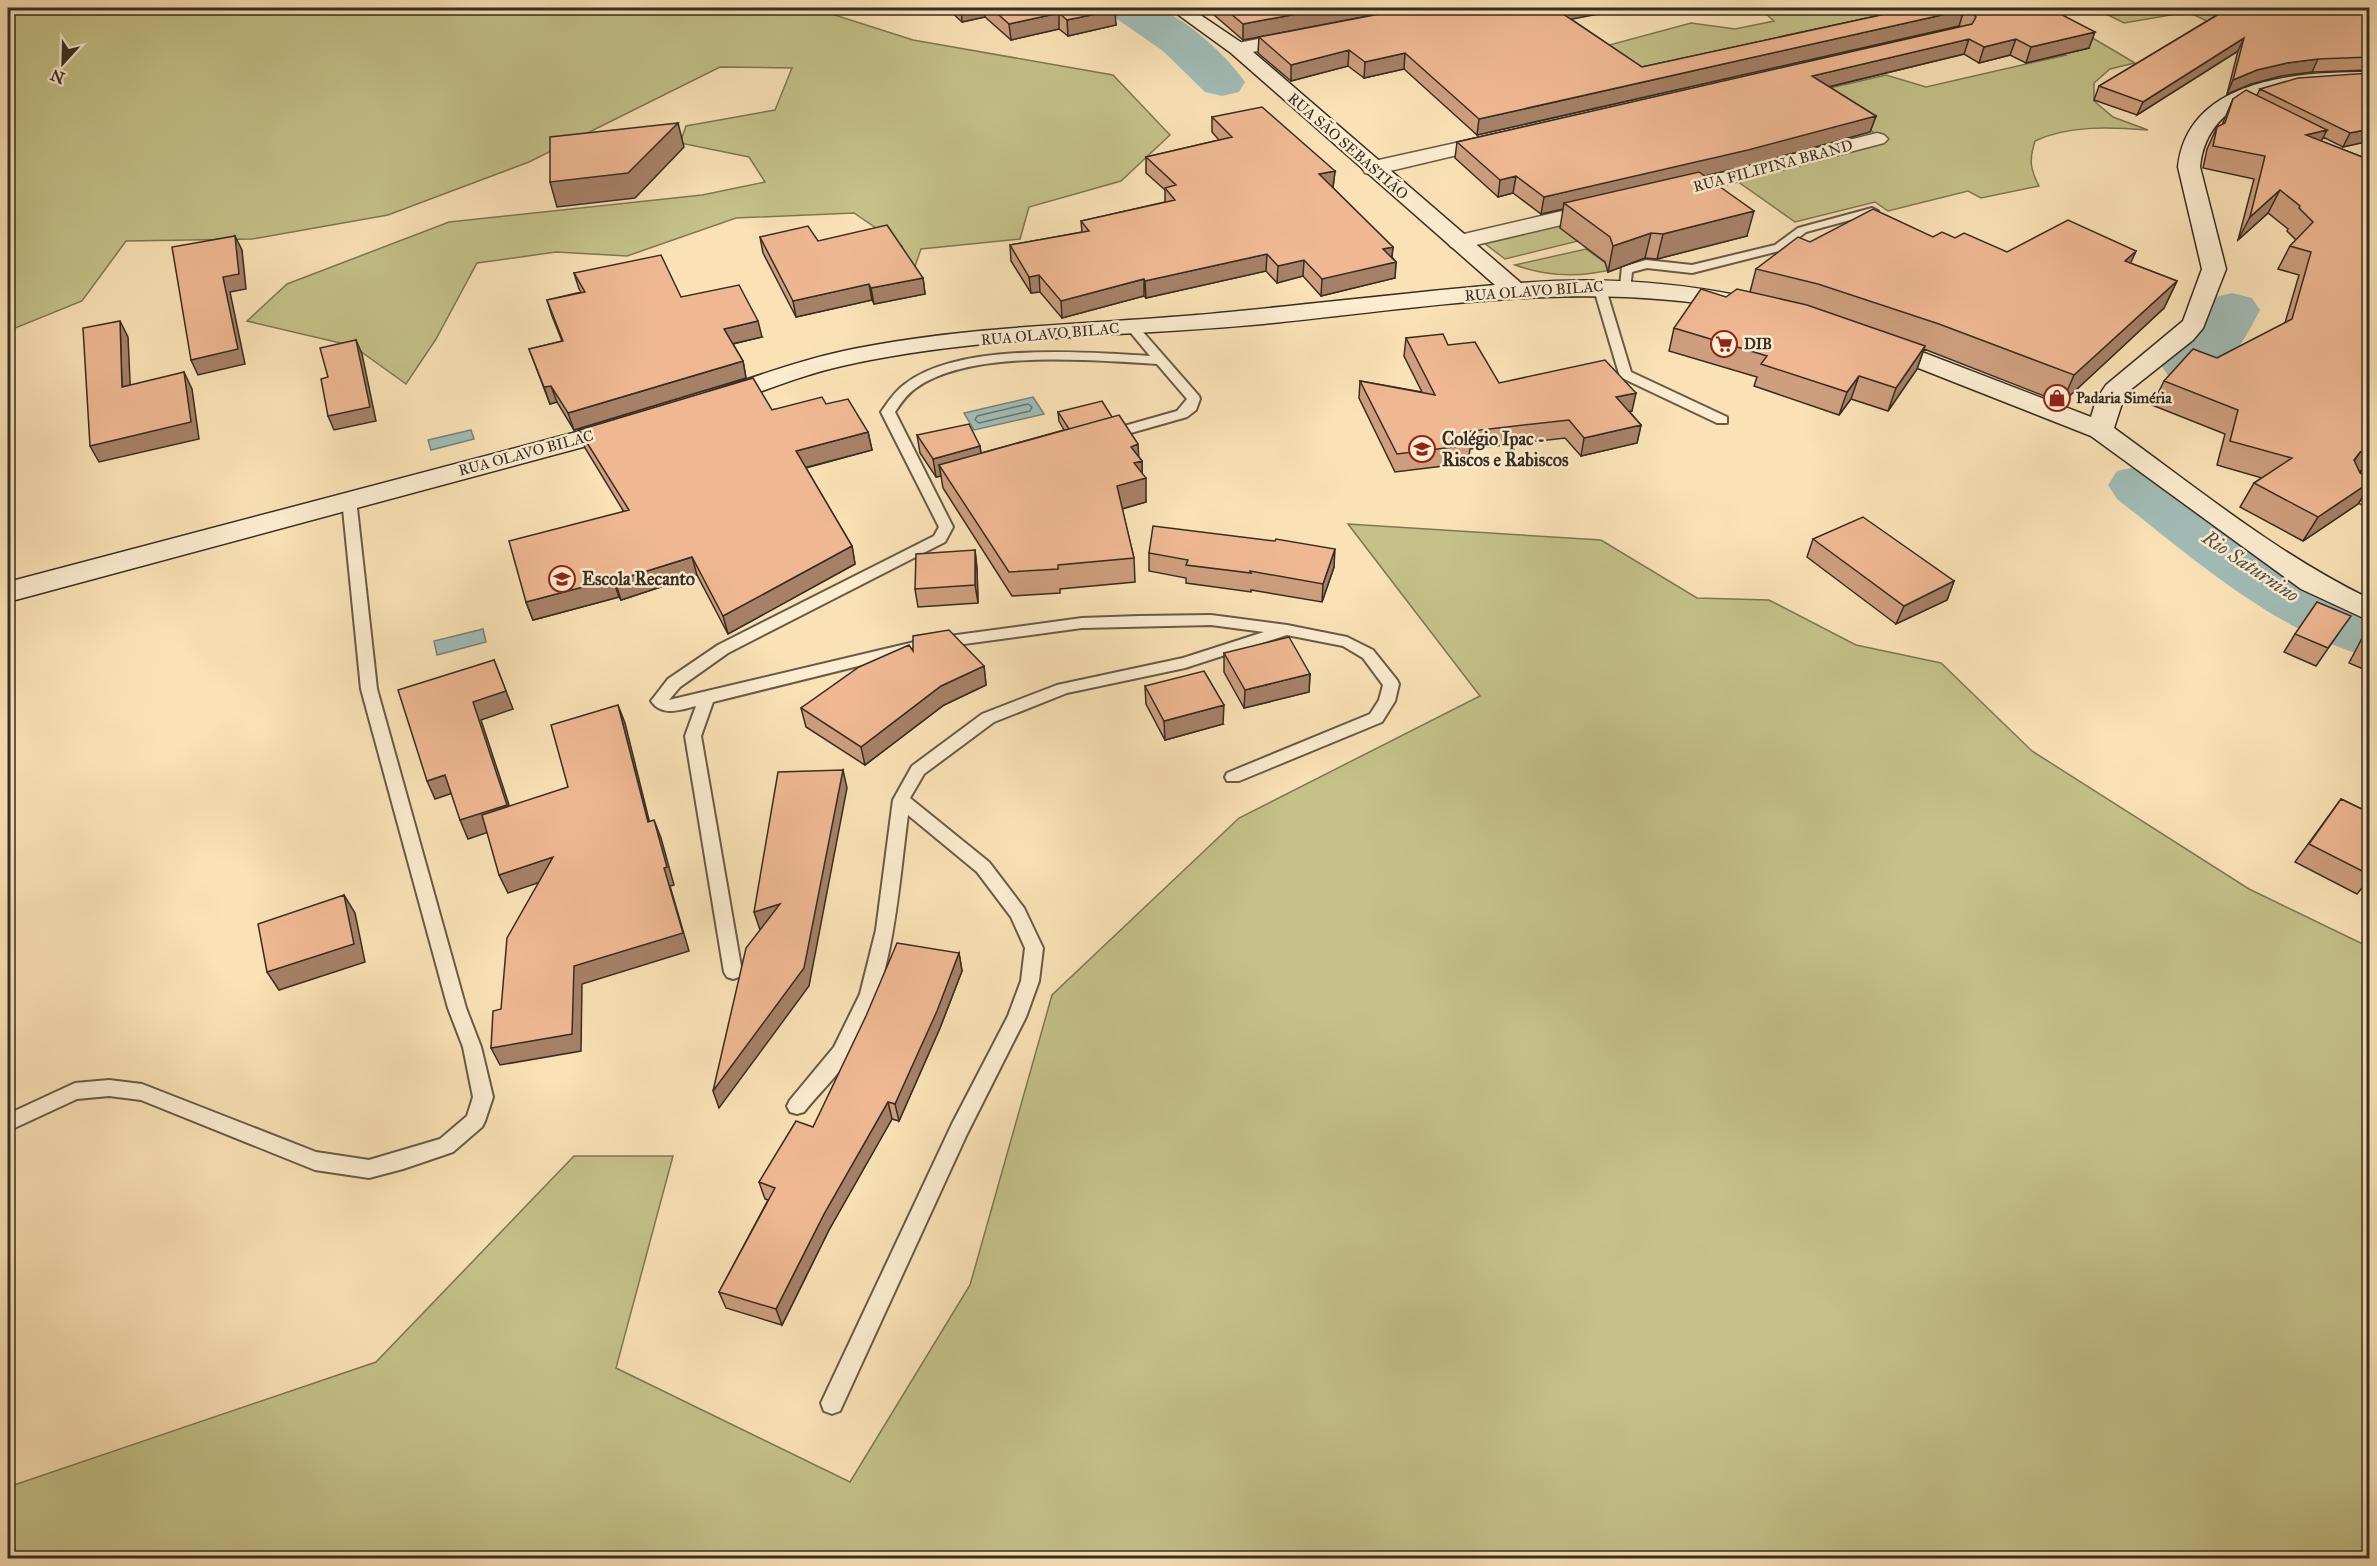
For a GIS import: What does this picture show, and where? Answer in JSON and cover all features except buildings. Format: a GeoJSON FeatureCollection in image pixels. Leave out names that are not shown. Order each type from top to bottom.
{"type":"FeatureCollection","features":[{"type":"Feature","properties":{"kind":"street","name":"RUA SÃO SEBASTIÃO"},"geometry":{"type":"LineString","coordinates":[[1178,8],[1238,49],[1514,289]]}},
{"type":"Feature","properties":{"kind":"street"},"geometry":{"type":"LineString","coordinates":[[1238,49],[1317,33]]}},
{"type":"Feature","properties":{"kind":"street"},"geometry":{"type":"LineString","coordinates":[[2100,430],[2109,400],[2128,377],[2184,335],[2201,308],[2214,269],[2193,188],[2188,154],[2192,141],[2201,129],[2221,110],[2244,106],[2281,83],[2370,78]]}},
{"type":"Feature","properties":{"kind":"street"},"geometry":{"type":"LineString","coordinates":[[1373,168],[1522,134]]}},
{"type":"Feature","properties":{"kind":"street","name":"RUA FILIPINA BRAND"},"geometry":{"type":"LineString","coordinates":[[1646,198],[1749,174],[1877,139]]}},
{"type":"Feature","properties":{"kind":"street"},"geometry":{"type":"LineString","coordinates":[[1459,242],[1622,204]]}},
{"type":"Feature","properties":{"kind":"street","name":"RUA OLAVO BILAC"},"geometry":{"type":"LineString","coordinates":[[690,407],[835,360],[899,348],[1227,320],[1514,289],[1626,286],[1686,291],[1768,310]]}},
{"type":"Feature","properties":{"kind":"street"},"geometry":{"type":"LineString","coordinates":[[1851,334],[1964,375],[2100,430],[2270,555],[2312,582],[2370,611]]}},
{"type":"Feature","properties":{"kind":"street","name":"RUA OLAVO BILAC"},"geometry":{"type":"LineString","coordinates":[[8,592],[646,421]]}},
{"type":"Feature","properties":{"kind":"lane"},"geometry":{"type":"LineString","coordinates":[[1626,286],[1626,270],[1646,264],[1692,269],[1779,248],[1802,230],[1872,211]]}},
{"type":"Feature","properties":{"kind":"lane"},"geometry":{"type":"LineString","coordinates":[[1599,286],[1625,374],[1722,420]]}},
{"type":"Feature","properties":{"kind":"lane"},"geometry":{"type":"LineString","coordinates":[[1094,439],[1170,418],[1191,407],[1194,399],[1132,327]]}},
{"type":"Feature","properties":{"kind":"lane"},"geometry":{"type":"LineString","coordinates":[[1161,360],[1105,357],[977,362],[942,370],[914,382],[898,396],[888,412],[933,484],[946,527],[940,539],[723,649],[674,683],[659,701],[664,705],[674,706],[927,644],[985,634],[1082,623],[1151,621],[1211,620],[1287,630],[1347,642],[1368,654],[1391,684],[1387,701],[1376,718],[1233,777]]}},
{"type":"Feature","properties":{"kind":"lane"},"geometry":{"type":"LineString","coordinates":[[2370,474],[2351,481],[2348,486],[2352,493],[2370,504]]}},
{"type":"Feature","properties":{"kind":"lane"},"geometry":{"type":"LineString","coordinates":[[8,1123],[75,1091],[109,1088],[142,1092],[315,1161],[369,1169],[446,1146],[475,1120],[483,1096],[472,1047],[457,1008],[369,689],[349,499]]}},
{"type":"Feature","properties":{"kind":"lane"},"geometry":{"type":"LineString","coordinates":[[797,1106],[840,1053],[864,1008],[886,927],[901,800],[918,770],[988,718],[1063,689],[1120,675],[1185,663],[1287,630]]}},
{"type":"Feature","properties":{"kind":"lane"},"geometry":{"type":"LineString","coordinates":[[707,697],[693,736],[733,972]]}},
{"type":"Feature","properties":{"kind":"lane"},"geometry":{"type":"LineString","coordinates":[[832,1403],[959,1130],[1017,1017],[1030,981],[1034,948],[1018,913],[983,867],[901,800]]}},
{"type":"Feature","properties":{"kind":"shaded area"},"geometry":{"type":"Polygon","coordinates":[[[8,8],[813,8],[913,40],[1113,75],[1170,135],[1121,181],[1029,207],[1020,239],[921,249],[911,278],[902,246],[854,213],[736,218],[627,256],[556,252],[477,263],[436,339],[406,384],[353,346],[247,321],[287,284],[449,222],[702,195],[765,182],[749,157],[680,143],[686,126],[775,110],[792,68],[720,67],[529,162],[388,215],[252,239],[126,241],[82,301],[8,331],[8,8]]]}},
{"type":"Feature","properties":{"kind":"shaded area"},"geometry":{"type":"Polygon","coordinates":[[[1759,8],[1951,8],[1863,30],[1631,69],[1602,47],[1691,23],[1735,29],[1774,21],[1759,8]]]}},
{"type":"Feature","properties":{"kind":"shaded area"},"geometry":{"type":"Polygon","coordinates":[[[2094,8],[2212,8],[2252,26],[2226,30],[2188,12],[2124,23],[2094,8]]]}},
{"type":"Feature","properties":{"kind":"shaded area"},"geometry":{"type":"Polygon","coordinates":[[[2079,30],[2135,63],[2110,69],[2094,83],[2094,101],[2113,117],[2148,130],[2105,128],[2076,130],[2035,141],[2031,164],[2039,186],[1981,198],[1968,191],[1888,211],[1875,202],[1795,222],[1737,181],[1883,138],[1842,113],[1722,113],[1886,75],[1926,87],[2066,55],[2043,37],[2079,30]]]}},
{"type":"Feature","properties":{"kind":"shaded area"},"geometry":{"type":"Polygon","coordinates":[[[1572,217],[1578,241],[1505,259],[1479,239],[1572,217]]]}},
{"type":"Feature","properties":{"kind":"shaded area"},"geometry":{"type":"Polygon","coordinates":[[[1586,249],[1614,269],[1588,274],[1564,275],[1539,272],[1515,265],[1586,249]]]}},
{"type":"Feature","properties":{"kind":"shaded area"},"geometry":{"type":"Polygon","coordinates":[[[1348,524],[1601,540],[1697,598],[1769,600],[1856,645],[1941,663],[2032,751],[2249,889],[2369,947],[2369,1558],[8,1558],[8,1487],[376,1362],[574,1156],[673,1156],[616,1368],[850,1482],[970,1285],[1052,995],[1239,818],[1480,696],[1348,524]]]}},
{"type":"Feature","properties":{"kind":"water"},"geometry":{"type":"Polygon","coordinates":[[[1033,397],[1044,414],[974,430],[964,413],[1033,397]]]}},
{"type":"Feature","properties":{"kind":"water"},"geometry":{"type":"Polygon","coordinates":[[[471,430],[474,439],[431,450],[428,440],[471,430]]]}},
{"type":"Feature","properties":{"kind":"water"},"geometry":{"type":"Polygon","coordinates":[[[483,629],[486,642],[437,655],[434,641],[483,629]]]}},
{"type":"Feature","properties":{"kind":"waterway"},"geometry":{"type":"LineString","coordinates":[[1129,8],[1179,41],[1222,82]]}},
{"type":"Feature","properties":{"kind":"waterway"},"geometry":{"type":"LineString","coordinates":[[2190,365],[2214,340],[2232,310]]}},
{"type":"Feature","properties":{"kind":"waterway","name":"Rio Saturnino"},"geometry":{"type":"LineString","coordinates":[[2140,485],[2240,562],[2305,602],[2370,634]]}},
{"type":"Feature","properties":{"kind":"place","name":"DIB"},"geometry":{"type":"Point","coordinates":[1724,344]}},
{"type":"Feature","properties":{"kind":"place","name":"Padaria Siméria"},"geometry":{"type":"Point","coordinates":[2057,398]}},
{"type":"Feature","properties":{"kind":"place","name":"Colégio Ipac - Riscos e Rabiscos"},"geometry":{"type":"Point","coordinates":[1422,449]}},
{"type":"Feature","properties":{"kind":"place","name":"Escola Recanto"},"geometry":{"type":"Point","coordinates":[562,579]}}]}
